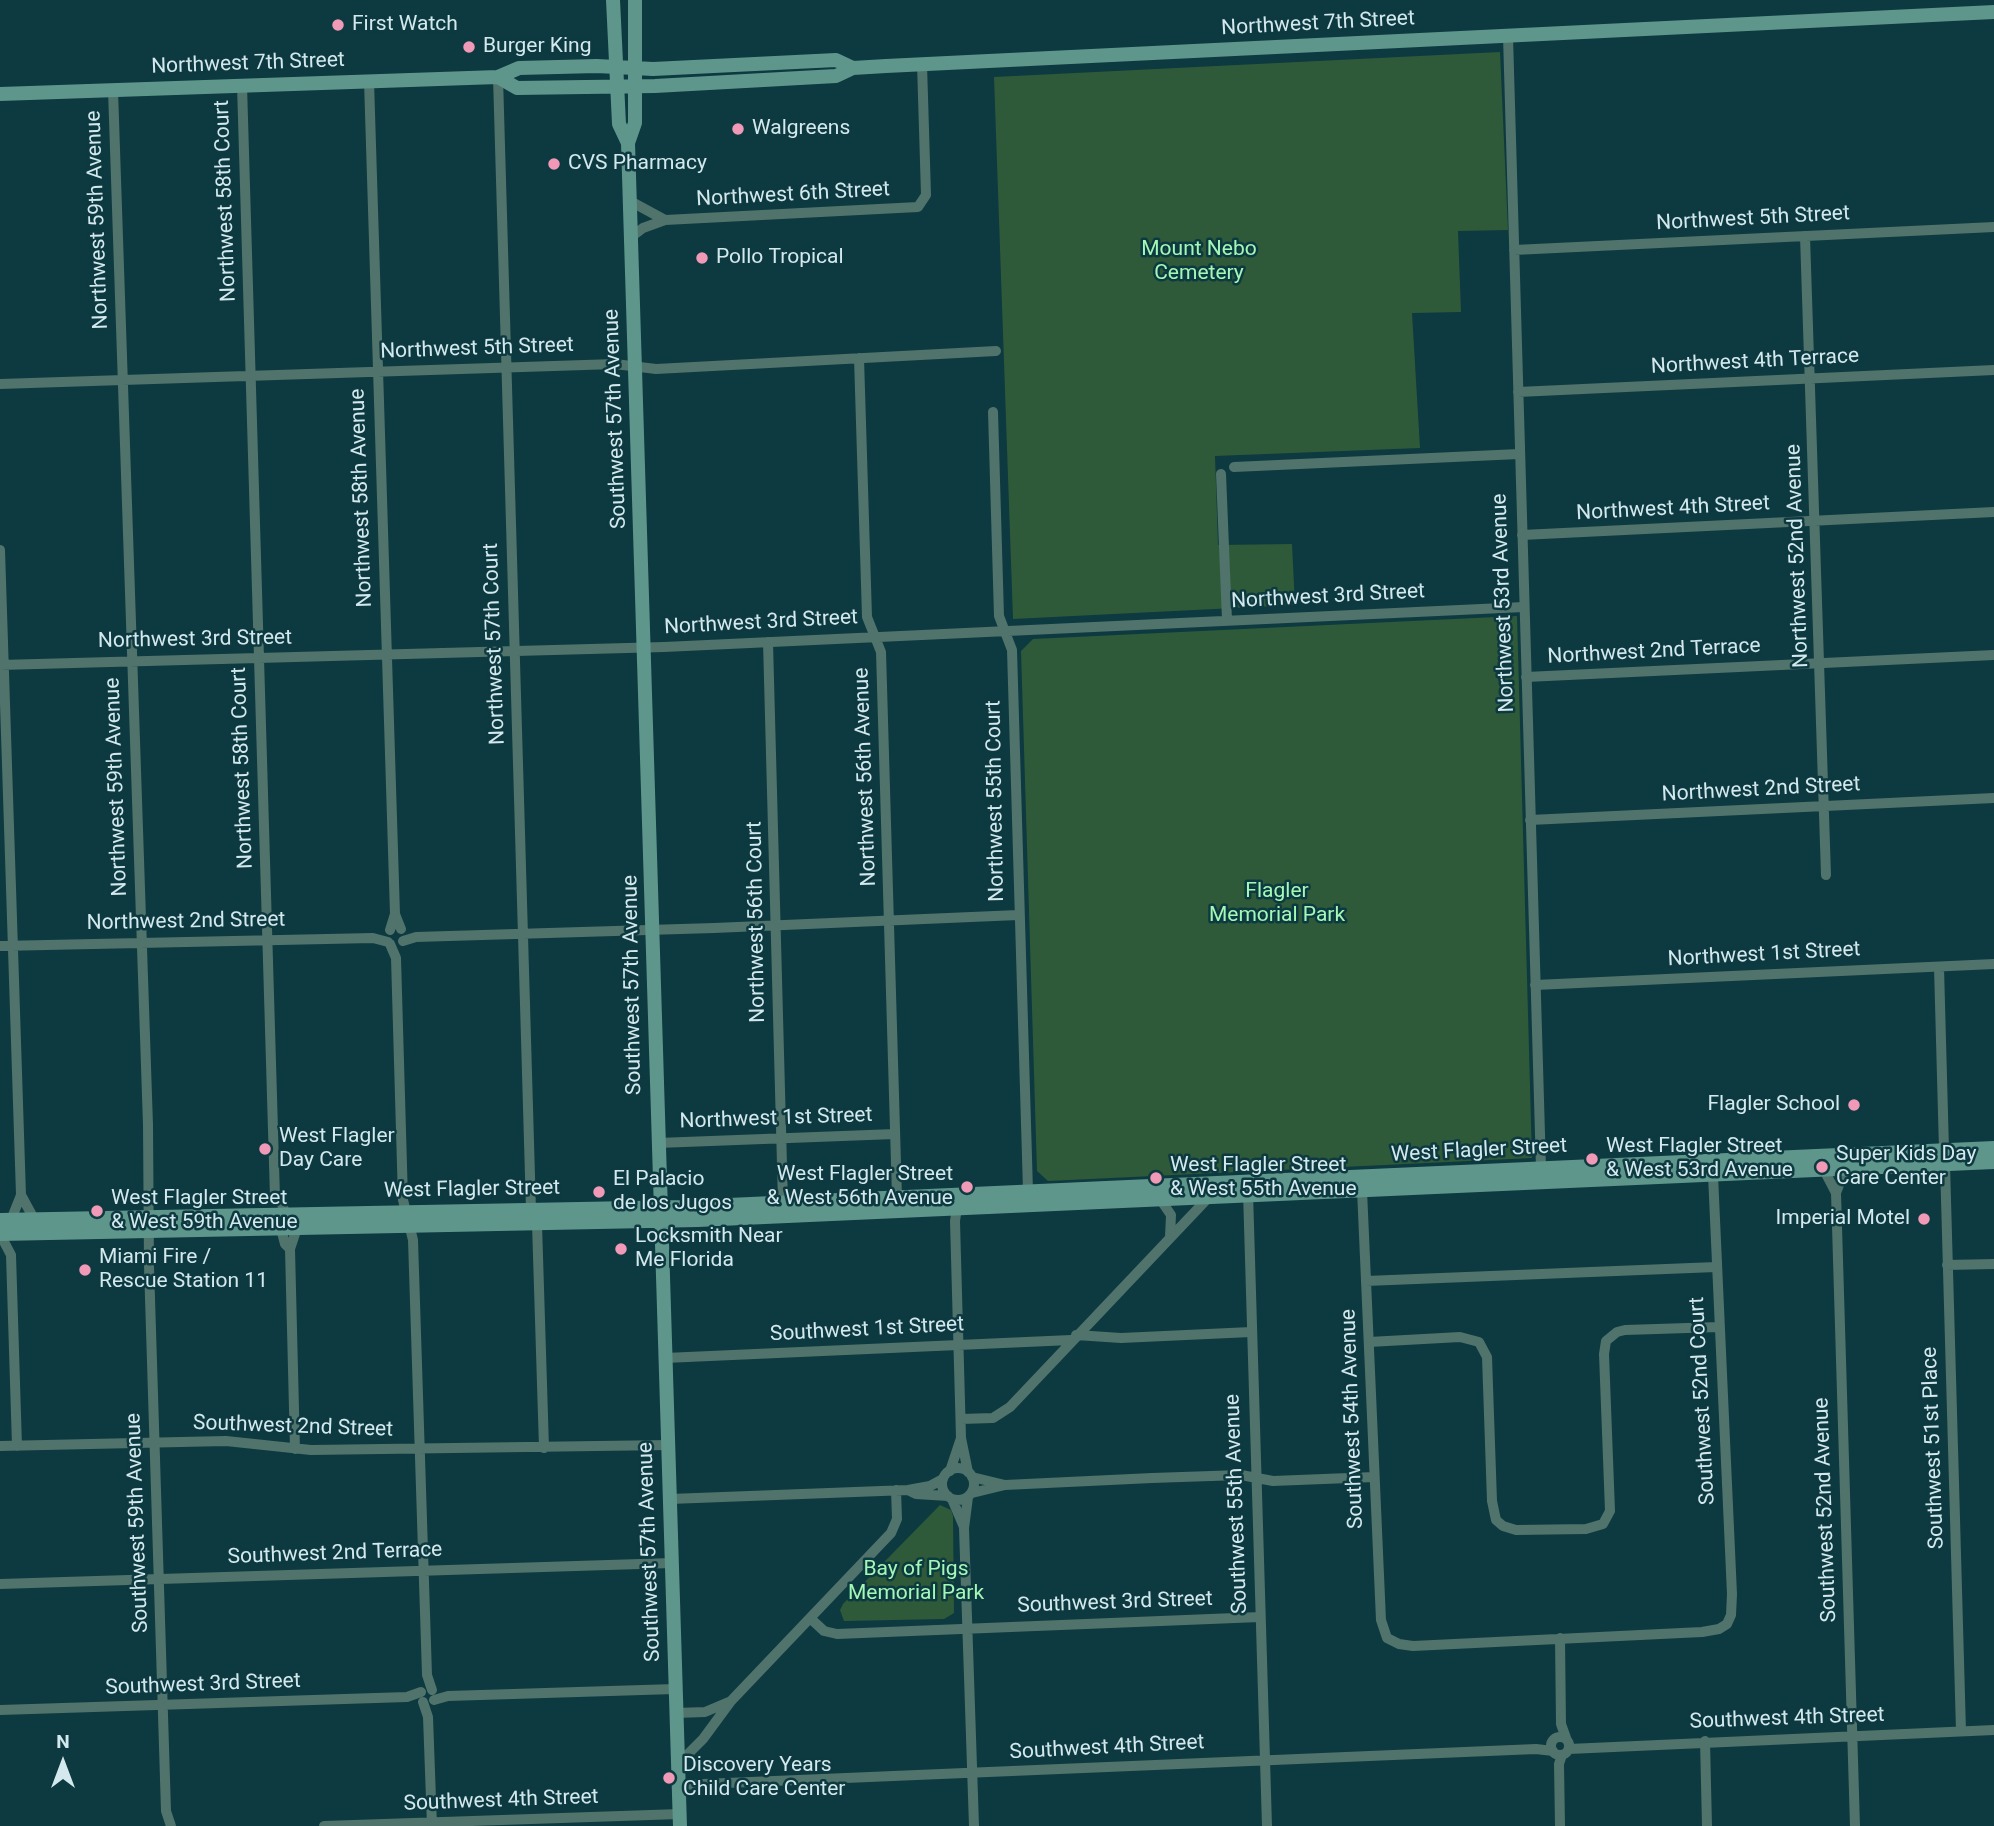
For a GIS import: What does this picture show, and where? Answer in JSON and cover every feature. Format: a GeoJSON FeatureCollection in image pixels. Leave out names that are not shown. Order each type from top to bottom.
{"type":"FeatureCollection","features":[{"type":"Feature","properties":{"kind":"main road"},"geometry":{"type":"LineString","coordinates":[[613,0],[619,124],[628,143]]}},
{"type":"Feature","properties":{"kind":"main road"},"geometry":{"type":"LineString","coordinates":[[628,143],[635,123],[635,0]]}},
{"type":"Feature","properties":{"kind":"main road","name":"Northwest 7th Street"},"geometry":{"type":"LineString","coordinates":[[498,78],[517,88],[635,86],[836,76],[853,68],[922,64],[1994,12]]}},
{"type":"Feature","properties":{"kind":"main road","name":"Northwest 7th Street"},"geometry":{"type":"LineString","coordinates":[[0,94],[498,78],[519,68],[636,68],[836,60],[853,68]]}},
{"type":"Feature","properties":{"kind":"main road","name":"Southwest 57th Avenue"},"geometry":{"type":"LineString","coordinates":[[628,143],[680,1820]]}},
{"type":"Feature","properties":{"kind":"main road","name":"West Flagler Street"},"geometry":{"type":"LineString","coordinates":[[0,1234],[266,1215],[297,1228],[531,1210],[660,1214],[872,1212],[1209,1197],[1248,1188],[1542,1175],[1713,1175],[1914,1166],[1994,1148]]}},
{"type":"Feature","properties":{"kind":"main road","name":"West Flagler Street"},"geometry":{"type":"LineString","coordinates":[[5,1220],[148,1224],[408,1219],[537,1224],[783,1202],[1229,1182],[1248,1188],[1362,1190],[1422,1181],[1510,1184],[1566,1167],[1751,1159],[1945,1157],[1994,1162]]}},
{"type":"Feature","properties":{"kind":"main road"},"geometry":{"type":"LineString","coordinates":[[1713,1175],[1751,1159]]}},
{"type":"Feature","properties":{"kind":"main road"},"geometry":{"type":"LineString","coordinates":[[1209,1197],[1229,1182]]}},
{"type":"Feature","properties":{"kind":"main road"},"geometry":{"type":"LineString","coordinates":[[957,1208],[980,1194]]}},
{"type":"Feature","properties":{"kind":"main road"},"geometry":{"type":"LineString","coordinates":[[872,1212],[897,1197]]}},
{"type":"Feature","properties":{"kind":"street","name":"Northwest 53rd Avenue"},"geometry":{"type":"LineString","coordinates":[[1508,36],[1525,677],[1542,1175]]}},
{"type":"Feature","properties":{"kind":"street","name":"Northwest 6th Street"},"geometry":{"type":"LineString","coordinates":[[631,237],[643,228],[665,220],[914,208],[922,204],[926,195],[922,64]]}},
{"type":"Feature","properties":{"kind":"street","name":"Northwest 57th Court"},"geometry":{"type":"LineString","coordinates":[[498,78],[531,1210]]}},
{"type":"Feature","properties":{"kind":"street","name":"Northwest 58th Avenue"},"geometry":{"type":"LineString","coordinates":[[369,81],[395,937],[408,1219],[413,1240],[432,1824]]}},
{"type":"Feature","properties":{"kind":"street","name":"Northwest 58th Court"},"geometry":{"type":"LineString","coordinates":[[242,85],[275,1197],[272,1198],[266,1215]]}},
{"type":"Feature","properties":{"kind":"street","name":"Northwest 59th Avenue"},"geometry":{"type":"LineString","coordinates":[[113,90],[148,1224]]}},
{"type":"Feature","properties":{"kind":"street"},"geometry":{"type":"LineString","coordinates":[[629,201],[665,220]]}},
{"type":"Feature","properties":{"kind":"street","name":"Northwest 5th Street"},"geometry":{"type":"LineString","coordinates":[[1514,250],[1994,227]]}},
{"type":"Feature","properties":{"kind":"street","name":"Northwest 52nd Avenue"},"geometry":{"type":"LineString","coordinates":[[1805,236],[1812,379],[1826,875]]}},
{"type":"Feature","properties":{"kind":"street","name":"Northwest 5th Street"},"geometry":{"type":"LineString","coordinates":[[0,384],[505,367],[656,369],[996,351]]}},
{"type":"Feature","properties":{"kind":"street","name":"Northwest 56th Avenue"},"geometry":{"type":"LineString","coordinates":[[859,358],[867,617],[881,652],[897,1197]]}},
{"type":"Feature","properties":{"kind":"street","name":"Northwest 4th Terrace"},"geometry":{"type":"LineString","coordinates":[[1518,392],[1994,370]]}},
{"type":"Feature","properties":{"kind":"street","name":"Northwest 55th Court"},"geometry":{"type":"LineString","coordinates":[[992,412],[999,616],[1012,650],[1028,1191]]}},
{"type":"Feature","properties":{"kind":"street"},"geometry":{"type":"LineString","coordinates":[[1234,467],[1519,454]]}},
{"type":"Feature","properties":{"kind":"street"},"geometry":{"type":"LineString","coordinates":[[1221,474],[1227,620]]}},
{"type":"Feature","properties":{"kind":"street","name":"Northwest 4th Street"},"geometry":{"type":"LineString","coordinates":[[1522,535],[1994,512]]}},
{"type":"Feature","properties":{"kind":"street"},"geometry":{"type":"LineString","coordinates":[[0,550],[21,1195],[34,1219]]}},
{"type":"Feature","properties":{"kind":"street","name":"Northwest 3rd Street"},"geometry":{"type":"LineString","coordinates":[[2,665],[645,647],[1524,607]]}},
{"type":"Feature","properties":{"kind":"street","name":"Northwest 56th Court"},"geometry":{"type":"LineString","coordinates":[[768,642],[783,1202]]}},
{"type":"Feature","properties":{"kind":"street","name":"Northwest 2nd Terrace"},"geometry":{"type":"LineString","coordinates":[[1525,677],[1994,655]]}},
{"type":"Feature","properties":{"kind":"street","name":"Northwest 2nd Street"},"geometry":{"type":"LineString","coordinates":[[1530,820],[1994,798]]}},
{"type":"Feature","properties":{"kind":"street","name":"Northwest 2nd Street"},"geometry":{"type":"LineString","coordinates":[[0,946],[523,934],[1018,915]]}},
{"type":"Feature","properties":{"kind":"street","name":"Northwest 1st Street"},"geometry":{"type":"LineString","coordinates":[[1535,985],[1994,964]]}},
{"type":"Feature","properties":{"kind":"street","name":"Southwest 51st Place"},"geometry":{"type":"LineString","coordinates":[[1939,967],[1961,1731]]}},
{"type":"Feature","properties":{"kind":"street","name":"Northwest 1st Street"},"geometry":{"type":"LineString","coordinates":[[657,1143],[895,1134]]}},
{"type":"Feature","properties":{"kind":"street","name":"Southwest 52nd Avenue"},"geometry":{"type":"LineString","coordinates":[[1845,1169],[1836,1193],[1855,1826]]}},
{"type":"Feature","properties":{"kind":"street","name":"Southwest 52nd Avenue"},"geometry":{"type":"LineString","coordinates":[[1824,1170],[1836,1193]]}},
{"type":"Feature","properties":{"kind":"street","name":"Southwest 52nd Court"},"geometry":{"type":"LineString","coordinates":[[1560,1638],[1702,1632],[1727,1624],[1731,1615],[1713,1175]]}},
{"type":"Feature","properties":{"kind":"street","name":"Southwest 55th Avenue"},"geometry":{"type":"LineString","coordinates":[[1248,1188],[1267,1826]]}},
{"type":"Feature","properties":{"kind":"street","name":"Southwest 54th Avenue"},"geometry":{"type":"LineString","coordinates":[[1362,1190],[1383,1631],[1393,1642],[1413,1646],[1560,1638]]}},
{"type":"Feature","properties":{"kind":"street"},"geometry":{"type":"LineString","coordinates":[[5,1220],[21,1195]]}},
{"type":"Feature","properties":{"kind":"street"},"geometry":{"type":"LineString","coordinates":[[275,1197],[280,1199],[285,1244],[290,1249]]}},
{"type":"Feature","properties":{"kind":"street"},"geometry":{"type":"LineString","coordinates":[[961,1419],[993,1418],[1003,1412],[1209,1197]]}},
{"type":"Feature","properties":{"kind":"street"},"geometry":{"type":"LineString","coordinates":[[1160,1199],[1171,1216],[1170,1238]]}},
{"type":"Feature","properties":{"kind":"street"},"geometry":{"type":"LineString","coordinates":[[670,1499],[908,1490],[930,1486],[943,1479],[956,1460],[961,1438],[957,1208]]}},
{"type":"Feature","properties":{"kind":"street","name":"Southwest 59th Avenue"},"geometry":{"type":"LineString","coordinates":[[148,1224],[166,1813],[171,1826]]}},
{"type":"Feature","properties":{"kind":"street"},"geometry":{"type":"LineString","coordinates":[[537,1224],[544,1448]]}},
{"type":"Feature","properties":{"kind":"street"},"geometry":{"type":"LineString","coordinates":[[295,1449],[290,1249],[297,1228]]}},
{"type":"Feature","properties":{"kind":"street"},"geometry":{"type":"LineString","coordinates":[[0,1234],[11,1255]]}},
{"type":"Feature","properties":{"kind":"street"},"geometry":{"type":"LineString","coordinates":[[17,1446],[11,1255],[20,1234]]}},
{"type":"Feature","properties":{"kind":"street"},"geometry":{"type":"LineString","coordinates":[[1947,1265],[1994,1264]]}},
{"type":"Feature","properties":{"kind":"street"},"geometry":{"type":"LineString","coordinates":[[1366,1281],[1716,1267]]}},
{"type":"Feature","properties":{"kind":"street"},"geometry":{"type":"LineString","coordinates":[[1369,1342],[1460,1337],[1479,1342],[1487,1357],[1493,1508],[1503,1526],[1521,1531],[1586,1529],[1607,1520],[1610,1500],[1604,1354],[1609,1338],[1625,1330],[1719,1326]]}},
{"type":"Feature","properties":{"kind":"street","name":"Southwest 1st Street"},"geometry":{"type":"LineString","coordinates":[[665,1358],[1251,1332]]}},
{"type":"Feature","properties":{"kind":"street"},"geometry":{"type":"LineString","coordinates":[[961,1438],[970,1474],[970,1495],[964,1528],[974,1826]]}},
{"type":"Feature","properties":{"kind":"street","name":"Southwest 2nd Street"},"geometry":{"type":"LineString","coordinates":[[0,1446],[233,1441],[295,1449],[668,1445]]}},
{"type":"Feature","properties":{"kind":"street"},"geometry":{"type":"LineString","coordinates":[[950,1471],[1005,1485]]}},
{"type":"Feature","properties":{"kind":"street"},"geometry":{"type":"LineString","coordinates":[[908,1490],[916,1494],[950,1498],[1005,1485],[1228,1476],[1273,1481],[1374,1477]]}},
{"type":"Feature","properties":{"kind":"street"},"geometry":{"type":"LineString","coordinates":[[943,1479],[944,1490],[964,1528]]}},
{"type":"Feature","properties":{"kind":"street"},"geometry":{"type":"LineString","coordinates":[[678,1764],[703,1739],[731,1701],[893,1530],[897,1515],[896,1490]]}},
{"type":"Feature","properties":{"kind":"street","name":"Southwest 2nd Terrace"},"geometry":{"type":"LineString","coordinates":[[0,1584],[672,1563]]}},
{"type":"Feature","properties":{"kind":"street","name":"Southwest 3rd Street"},"geometry":{"type":"LineString","coordinates":[[810,1618],[822,1630],[834,1634],[1260,1616]]}},
{"type":"Feature","properties":{"kind":"street"},"geometry":{"type":"LineString","coordinates":[[1560,1638],[1560,1826]]}},
{"type":"Feature","properties":{"kind":"street","name":"Southwest 3rd Street"},"geometry":{"type":"LineString","coordinates":[[0,1710],[675,1689]]}},
{"type":"Feature","properties":{"kind":"street"},"geometry":{"type":"LineString","coordinates":[[676,1713],[705,1712],[731,1701]]}},
{"type":"Feature","properties":{"kind":"street","name":"Southwest 4th Street"},"geometry":{"type":"LineString","coordinates":[[679,1785],[1994,1730]]}},
{"type":"Feature","properties":{"kind":"street"},"geometry":{"type":"LineString","coordinates":[[1705,1741],[1707,1826]]}},
{"type":"Feature","properties":{"kind":"street","name":"Southwest 59th Avenue"},"geometry":{"type":"LineString","coordinates":[[161,1826],[166,1813]]}},
{"type":"Feature","properties":{"kind":"street","name":"Southwest 4th Street"},"geometry":{"type":"LineString","coordinates":[[324,1826],[680,1820]]}},
{"type":"Feature","properties":{"kind":"street"},"geometry":{"type":"LineString","coordinates":[[161,1826],[171,1826]]}},
{"type":"Feature","properties":{"kind":"green space","name":"Mount Nebo Cemetery"},"geometry":{"type":"Polygon","coordinates":[[[1500,52],[1508,230],[1458,231],[1461,312],[1412,313],[1420,448],[1215,456],[1218,545],[1292,544],[1295,605],[1013,619],[994,77],[1500,52]]]}},
{"type":"Feature","properties":{"kind":"green space","name":"Flagler Memorial Park"},"geometry":{"type":"Polygon","coordinates":[[[1517,616],[1532,1158],[1048,1181],[1037,1171],[1021,651],[1033,639],[1517,616]]]}},
{"type":"Feature","properties":{"kind":"green space","name":"Bay of Pigs Memorial Park"},"geometry":{"type":"Polygon","coordinates":[[[940,1505],[951,1510],[953,1516],[954,1613],[944,1619],[844,1621],[840,1610],[843,1604],[940,1505]]]}},
{"type":"Feature","properties":{"kind":"place","name":"First Watch"},"geometry":{"type":"Point","coordinates":[338,25]}},
{"type":"Feature","properties":{"kind":"place","name":"Burger King"},"geometry":{"type":"Point","coordinates":[469,47]}},
{"type":"Feature","properties":{"kind":"place","name":"Walgreens"},"geometry":{"type":"Point","coordinates":[738,129]}},
{"type":"Feature","properties":{"kind":"place","name":"CVS Pharmacy"},"geometry":{"type":"Point","coordinates":[554,164]}},
{"type":"Feature","properties":{"kind":"place","name":"Pollo Tropical"},"geometry":{"type":"Point","coordinates":[702,258]}},
{"type":"Feature","properties":{"kind":"place","name":"Flagler School"},"geometry":{"type":"Point","coordinates":[1854,1105]}},
{"type":"Feature","properties":{"kind":"place","name":"West Flagler Day Care"},"geometry":{"type":"Point","coordinates":[265,1149]}},
{"type":"Feature","properties":{"kind":"place","name":"West Flagler Street & West 53rd Avenue"},"geometry":{"type":"Point","coordinates":[1592,1159]}},
{"type":"Feature","properties":{"kind":"place","name":"Super Kids Day Care Center"},"geometry":{"type":"Point","coordinates":[1822,1167]}},
{"type":"Feature","properties":{"kind":"place","name":"West Flagler Street & West 55th Avenue"},"geometry":{"type":"Point","coordinates":[1156,1178]}},
{"type":"Feature","properties":{"kind":"place","name":"West Flagler Street & West 56th Avenue"},"geometry":{"type":"Point","coordinates":[967,1187]}},
{"type":"Feature","properties":{"kind":"place","name":"El Palacio de los Jugos"},"geometry":{"type":"Point","coordinates":[599,1192]}},
{"type":"Feature","properties":{"kind":"place","name":"West Flagler Street & West 59th Avenue"},"geometry":{"type":"Point","coordinates":[97,1211]}},
{"type":"Feature","properties":{"kind":"place","name":"Imperial Motel"},"geometry":{"type":"Point","coordinates":[1924,1219]}},
{"type":"Feature","properties":{"kind":"place","name":"Locksmith Near Me Florida"},"geometry":{"type":"Point","coordinates":[621,1249]}},
{"type":"Feature","properties":{"kind":"place","name":"Miami Fire / Rescue Station 11"},"geometry":{"type":"Point","coordinates":[85,1270]}},
{"type":"Feature","properties":{"kind":"place","name":"Discovery Years Child Care Center"},"geometry":{"type":"Point","coordinates":[669,1778]}}]}
